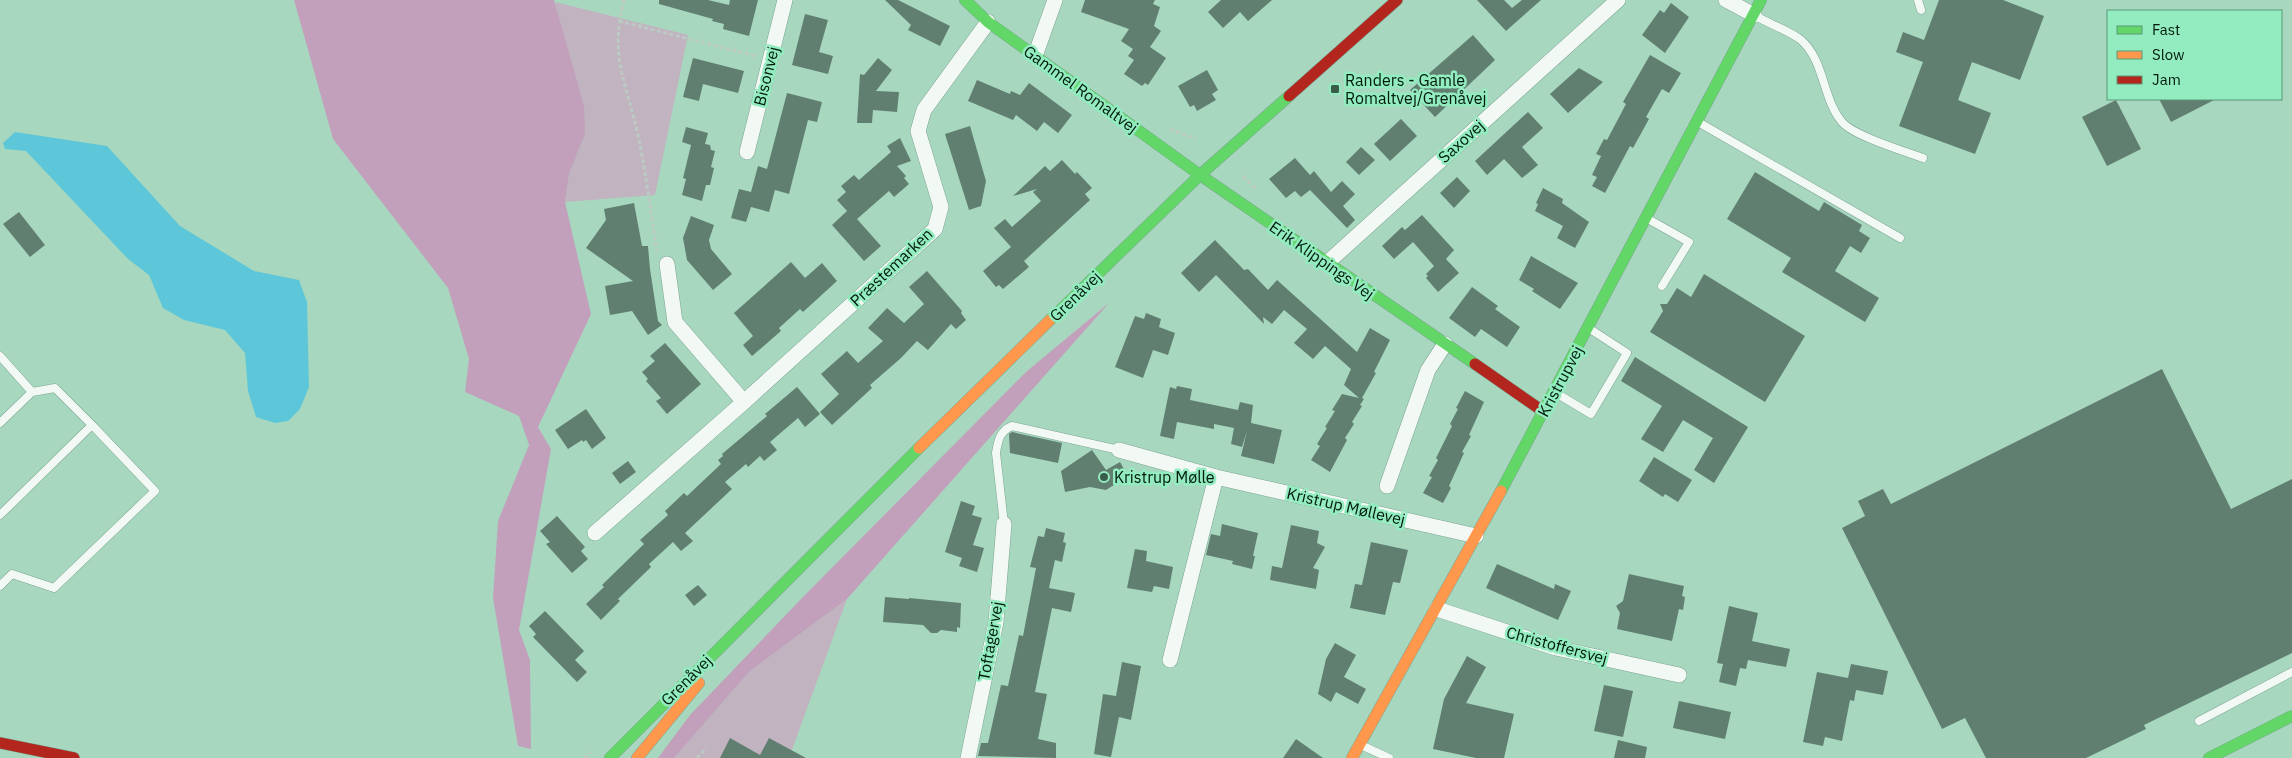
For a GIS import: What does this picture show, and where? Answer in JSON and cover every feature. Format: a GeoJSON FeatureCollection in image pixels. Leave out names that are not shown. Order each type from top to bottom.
{"type":"FeatureCollection","features":[{"type":"Feature","properties":{"kind":"street","name":"Bisonvej"},"geometry":{"type":"LineString","coordinates":[[747,152],[785,0]]}},
{"type":"Feature","properties":{"kind":"street","name":"Gammel Romaltvej"},"geometry":{"type":"LineString","coordinates":[[965,0],[988,22],[1200,175]]}},
{"type":"Feature","properties":{"kind":"street"},"geometry":{"type":"LineString","coordinates":[[1035,56],[1055,0]]}},
{"type":"Feature","properties":{"kind":"street","name":"Grenåvej"},"geometry":{"type":"LineString","coordinates":[[610,758],[963,404],[1200,175],[1397,0]]}},
{"type":"Feature","properties":{"kind":"street","name":"Saxovej"},"geometry":{"type":"LineString","coordinates":[[1326,263],[1618,0]]}},
{"type":"Feature","properties":{"kind":"street"},"geometry":{"type":"LineString","coordinates":[[1726,0],[1754,16]]}},
{"type":"Feature","properties":{"kind":"street","name":"Kristrupvej"},"geometry":{"type":"LineString","coordinates":[[1352,758],[1361,746],[1544,412],[1761,0]]}},
{"type":"Feature","properties":{"kind":"street","name":"Præstemarken"},"geometry":{"type":"LineString","coordinates":[[595,534],[744,402],[934,229],[941,207],[918,131],[924,110],[988,22]]}},
{"type":"Feature","properties":{"kind":"street","name":"Erik Klippings Vej"},"geometry":{"type":"LineString","coordinates":[[1200,175],[1544,412]]}},
{"type":"Feature","properties":{"kind":"street"},"geometry":{"type":"LineString","coordinates":[[667,264],[675,322],[744,402]]}},
{"type":"Feature","properties":{"kind":"street"},"geometry":{"type":"LineString","coordinates":[[1386,486],[1428,370],[1444,344]]}},
{"type":"Feature","properties":{"kind":"street","name":"Kristrup Møllevej"},"geometry":{"type":"LineString","coordinates":[[1119,450],[1216,477],[1476,536]]}},
{"type":"Feature","properties":{"kind":"street"},"geometry":{"type":"LineString","coordinates":[[1170,660],[1216,477]]}},
{"type":"Feature","properties":{"kind":"street","name":"Toftagervej"},"geometry":{"type":"LineString","coordinates":[[968,758],[996,622],[1004,524]]}},
{"type":"Feature","properties":{"kind":"street","name":"Grenåvej"},"geometry":{"type":"LineString","coordinates":[[637,758],[763,603]]}},
{"type":"Feature","properties":{"kind":"street","name":"Christoffersvej"},"geometry":{"type":"LineString","coordinates":[[1437,609],[1556,648],[1679,674]]}},
{"type":"Feature","properties":{"kind":"street"},"geometry":{"type":"LineString","coordinates":[[596,758],[631,721],[668,698]]}},
{"type":"Feature","properties":{"kind":"street"},"geometry":{"type":"LineString","coordinates":[[2209,758],[2292,716]]}},
{"type":"Feature","properties":{"kind":"street"},"geometry":{"type":"LineString","coordinates":[[0,743],[74,758]]}},
{"type":"Feature","properties":{"kind":"lane"},"geometry":{"type":"LineString","coordinates":[[1918,0],[1921,10]]}},
{"type":"Feature","properties":{"kind":"lane"},"geometry":{"type":"LineString","coordinates":[[1754,16],[1801,40],[1816,59],[1830,102],[1843,123],[1863,135],[1923,158]]}},
{"type":"Feature","properties":{"kind":"lane"},"geometry":{"type":"LineString","coordinates":[[1698,122],[1900,238]]}},
{"type":"Feature","properties":{"kind":"lane"},"geometry":{"type":"LineString","coordinates":[[1646,218],[1689,242],[1662,286]]}},
{"type":"Feature","properties":{"kind":"lane"},"geometry":{"type":"LineString","coordinates":[[1554,392],[1591,414],[1627,353],[1588,328]]}},
{"type":"Feature","properties":{"kind":"lane"},"geometry":{"type":"LineString","coordinates":[[0,356],[32,392]]}},
{"type":"Feature","properties":{"kind":"lane"},"geometry":{"type":"LineString","coordinates":[[0,423],[32,392],[55,388],[156,491],[54,588],[12,574],[0,586]]}},
{"type":"Feature","properties":{"kind":"lane"},"geometry":{"type":"LineString","coordinates":[[0,515],[92,425]]}},
{"type":"Feature","properties":{"kind":"lane"},"geometry":{"type":"LineString","coordinates":[[1004,524],[996,453],[997,443],[1005,429],[1012,426],[1119,450]]}},
{"type":"Feature","properties":{"kind":"lane"},"geometry":{"type":"LineString","coordinates":[[2200,721],[2292,672]]}},
{"type":"Feature","properties":{"kind":"lane"},"geometry":{"type":"LineString","coordinates":[[1361,746],[1389,758]]}},
{"type":"Feature","properties":{"kind":"path"},"geometry":{"type":"LineString","coordinates":[[624,0],[618,21],[616,52],[620,76],[637,134],[658,253],[667,264]]}},
{"type":"Feature","properties":{"kind":"path"},"geometry":{"type":"LineString","coordinates":[[618,21],[770,59]]}},
{"type":"Feature","properties":{"kind":"path"},"geometry":{"type":"LineString","coordinates":[[697,758],[706,748]]}},
{"type":"Feature","properties":{"kind":"shaded area"},"geometry":{"type":"Polygon","coordinates":[[[294,0],[554,0],[584,106],[585,134],[569,174],[565,202],[591,314],[538,427],[551,449],[519,630],[530,660],[531,749],[518,746],[493,598],[498,521],[529,445],[519,416],[465,392],[469,359],[448,288],[333,139],[294,0]]]}},
{"type":"Feature","properties":{"kind":"shaded area"},"geometry":{"type":"Polygon","coordinates":[[[555,2],[688,35],[655,195],[565,202],[569,174],[585,134],[555,2]]]}},
{"type":"Feature","properties":{"kind":"shaded area"},"geometry":{"type":"Polygon","coordinates":[[[1109,303],[847,599],[749,672],[674,758],[658,758],[690,715],[800,600],[1027,371],[1109,303]]]}},
{"type":"Feature","properties":{"kind":"shaded area"},"geometry":{"type":"Polygon","coordinates":[[[847,599],[789,758],[674,758],[749,672],[847,599]]]}},
{"type":"Feature","properties":{"kind":"water"},"geometry":{"type":"Polygon","coordinates":[[[15,132],[107,146],[180,226],[254,271],[299,280],[307,302],[309,387],[300,409],[288,421],[275,423],[256,417],[248,391],[245,353],[225,330],[184,320],[163,308],[149,275],[128,259],[26,151],[5,149],[3,143],[15,132]]]}},
{"type":"Feature","properties":{"kind":"building"},"geometry":{"type":"Polygon","coordinates":[[[659,0],[708,0],[729,5],[730,0],[758,0],[749,36],[723,29],[724,24],[712,21],[713,19],[659,4],[659,0]]]}},
{"type":"Feature","properties":{"kind":"building"},"geometry":{"type":"Polygon","coordinates":[[[885,0],[898,0],[950,26],[940,46],[908,30],[911,25],[885,0]]]}},
{"type":"Feature","properties":{"kind":"building"},"geometry":{"type":"Polygon","coordinates":[[[1085,0],[1155,0],[1153,4],[1160,7],[1154,26],[1161,31],[1150,47],[1166,58],[1148,85],[1145,83],[1142,86],[1124,74],[1134,60],[1128,56],[1133,49],[1121,41],[1129,29],[1081,12],[1085,0]]]}},
{"type":"Feature","properties":{"kind":"building"},"geometry":{"type":"Polygon","coordinates":[[[1221,0],[1272,0],[1248,21],[1240,12],[1223,28],[1208,12],[1221,0]]]}},
{"type":"Feature","properties":{"kind":"building"},"geometry":{"type":"Polygon","coordinates":[[[1477,0],[1504,0],[1512,8],[1522,0],[1541,0],[1506,31],[1477,0]]]}},
{"type":"Feature","properties":{"kind":"building"},"geometry":{"type":"Polygon","coordinates":[[[1939,0],[2003,0],[2044,16],[2020,80],[1972,62],[1958,100],[1991,113],[1975,154],[1899,126],[1923,62],[1896,52],[1903,32],[1924,40],[1939,0]]]}},
{"type":"Feature","properties":{"kind":"building"},"geometry":{"type":"Polygon","coordinates":[[[1671,3],[1689,17],[1665,53],[1642,35],[1660,10],[1664,13],[1671,3]]]}},
{"type":"Feature","properties":{"kind":"building"},"geometry":{"type":"Polygon","coordinates":[[[805,14],[828,20],[819,52],[833,56],[828,74],[792,65],[805,14]]]}},
{"type":"Feature","properties":{"kind":"building"},"geometry":{"type":"Polygon","coordinates":[[[1473,35],[1495,60],[1435,117],[1410,90],[1473,35]]]}},
{"type":"Feature","properties":{"kind":"building"},"geometry":{"type":"Polygon","coordinates":[[[1650,55],[1681,73],[1669,93],[1662,89],[1646,117],[1649,119],[1633,148],[1630,146],[1605,193],[1592,186],[1597,177],[1592,175],[1601,156],[1596,154],[1604,139],[1607,140],[1626,104],[1623,102],[1650,55]]]}},
{"type":"Feature","properties":{"kind":"building"},"geometry":{"type":"Polygon","coordinates":[[[693,58],[744,71],[738,93],[703,84],[699,101],[683,97],[693,58]]]}},
{"type":"Feature","properties":{"kind":"building"},"geometry":{"type":"Polygon","coordinates":[[[878,58],[892,70],[876,91],[899,92],[897,112],[873,110],[872,123],[857,123],[860,74],[864,75],[878,58]]]}},
{"type":"Feature","properties":{"kind":"building"},"geometry":{"type":"Polygon","coordinates":[[[1579,68],[1603,82],[1568,113],[1550,94],[1579,68]]]}},
{"type":"Feature","properties":{"kind":"building"},"geometry":{"type":"Polygon","coordinates":[[[1207,70],[1218,90],[1212,94],[1216,100],[1197,111],[1194,105],[1190,107],[1178,86],[1207,70]]]}},
{"type":"Feature","properties":{"kind":"building"},"geometry":{"type":"Polygon","coordinates":[[[977,80],[1010,94],[1011,91],[1020,95],[1029,83],[1072,115],[1058,133],[1044,122],[1037,131],[1016,115],[1013,120],[968,101],[977,80]]]}},
{"type":"Feature","properties":{"kind":"building"},"geometry":{"type":"Polygon","coordinates":[[[787,93],[822,102],[817,122],[808,120],[789,194],[775,190],[769,212],[751,207],[746,222],[731,218],[739,189],[751,192],[758,166],[767,169],[787,93]]]}},
{"type":"Feature","properties":{"kind":"building"},"geometry":{"type":"Polygon","coordinates":[[[2116,100],[2141,149],[2107,166],[2082,117],[2116,100]]]}},
{"type":"Feature","properties":{"kind":"building"},"geometry":{"type":"Polygon","coordinates":[[[2160,100],[2214,100],[2171,122],[2160,100]]]}},
{"type":"Feature","properties":{"kind":"building"},"geometry":{"type":"Polygon","coordinates":[[[1528,112],[1543,128],[1522,147],[1538,165],[1522,178],[1504,159],[1487,175],[1475,161],[1528,112]]]}},
{"type":"Feature","properties":{"kind":"building"},"geometry":{"type":"Polygon","coordinates":[[[1401,119],[1417,136],[1390,161],[1374,144],[1401,119]]]}},
{"type":"Feature","properties":{"kind":"building"},"geometry":{"type":"Polygon","coordinates":[[[970,126],[986,181],[981,206],[969,210],[945,134],[970,126]]]}},
{"type":"Feature","properties":{"kind":"building"},"geometry":{"type":"Polygon","coordinates":[[[686,127],[708,133],[705,144],[710,145],[711,150],[715,151],[711,167],[714,168],[710,185],[706,185],[702,201],[682,195],[686,179],[683,178],[691,145],[682,142],[686,127]]]}},
{"type":"Feature","properties":{"kind":"building"},"geometry":{"type":"Polygon","coordinates":[[[900,138],[911,161],[897,166],[906,176],[904,178],[909,184],[894,197],[889,191],[857,219],[881,246],[864,261],[832,225],[847,211],[837,200],[846,192],[841,186],[854,175],[859,180],[891,152],[887,146],[900,138]]]}},
{"type":"Feature","properties":{"kind":"building"},"geometry":{"type":"Polygon","coordinates":[[[1361,147],[1375,160],[1359,175],[1346,162],[1361,147]]]}},
{"type":"Feature","properties":{"kind":"building"},"geometry":{"type":"Polygon","coordinates":[[[1295,158],[1310,175],[1314,171],[1331,192],[1342,181],[1355,194],[1343,206],[1355,220],[1347,228],[1310,190],[1301,197],[1295,191],[1286,198],[1269,179],[1295,158]]]}},
{"type":"Feature","properties":{"kind":"building"},"geometry":{"type":"Polygon","coordinates":[[[1062,160],[1092,188],[1085,194],[1090,200],[1024,261],[1029,267],[1003,289],[999,285],[996,287],[983,271],[1011,247],[994,228],[1005,219],[1012,227],[1041,201],[1033,192],[1037,189],[1013,196],[1045,166],[1050,171],[1062,160]]]}},
{"type":"Feature","properties":{"kind":"building"},"geometry":{"type":"Polygon","coordinates":[[[1755,172],[1819,211],[1824,202],[1862,225],[1859,231],[1870,238],[1861,253],[1850,246],[1835,271],[1879,298],[1865,322],[1782,272],[1791,258],[1727,219],[1755,172]]]}},
{"type":"Feature","properties":{"kind":"building"},"geometry":{"type":"Polygon","coordinates":[[[1457,177],[1470,191],[1454,208],[1440,193],[1457,177]]]}},
{"type":"Feature","properties":{"kind":"building"},"geometry":{"type":"Polygon","coordinates":[[[1543,188],[1563,199],[1562,203],[1589,222],[1575,248],[1557,238],[1563,226],[1535,211],[1538,204],[1536,203],[1543,188]]]}},
{"type":"Feature","properties":{"kind":"building"},"geometry":{"type":"Polygon","coordinates":[[[634,203],[642,246],[648,246],[658,321],[662,325],[648,335],[632,311],[610,315],[605,286],[633,281],[586,248],[606,220],[604,209],[634,203]]]}},
{"type":"Feature","properties":{"kind":"building"},"geometry":{"type":"Polygon","coordinates":[[[19,212],[45,245],[30,257],[3,224],[19,212]]]}},
{"type":"Feature","properties":{"kind":"building"},"geometry":{"type":"Polygon","coordinates":[[[1422,215],[1454,250],[1446,259],[1459,273],[1438,292],[1426,278],[1428,276],[1426,274],[1434,266],[1413,242],[1394,259],[1382,246],[1402,227],[1405,230],[1422,215]]]}},
{"type":"Feature","properties":{"kind":"building"},"geometry":{"type":"Polygon","coordinates":[[[691,216],[714,225],[709,240],[711,249],[732,274],[713,290],[687,260],[683,238],[691,216]]]}},
{"type":"Feature","properties":{"kind":"building"},"geometry":{"type":"Polygon","coordinates":[[[1215,240],[1244,270],[1248,269],[1268,290],[1277,280],[1357,352],[1370,328],[1390,340],[1374,372],[1376,373],[1362,398],[1364,399],[1360,405],[1362,406],[1352,422],[1354,424],[1345,438],[1347,440],[1330,472],[1311,460],[1320,446],[1317,444],[1327,428],[1325,427],[1335,411],[1332,410],[1342,394],[1359,398],[1344,385],[1351,369],[1325,346],[1313,359],[1294,343],[1307,329],[1284,310],[1272,324],[1263,317],[1264,324],[1216,275],[1199,292],[1181,273],[1215,240]]]}},
{"type":"Feature","properties":{"kind":"building"},"geometry":{"type":"Polygon","coordinates":[[[1531,256],[1578,283],[1560,309],[1519,280],[1531,256]]]}},
{"type":"Feature","properties":{"kind":"building"},"geometry":{"type":"Polygon","coordinates":[[[791,262],[805,278],[822,263],[837,281],[803,312],[800,309],[779,328],[781,331],[752,356],[743,345],[753,336],[734,313],[791,262]]]}},
{"type":"Feature","properties":{"kind":"building"},"geometry":{"type":"Polygon","coordinates":[[[927,271],[962,311],[961,313],[966,320],[956,329],[951,324],[928,350],[917,341],[870,385],[872,388],[832,425],[820,412],[839,394],[821,374],[847,351],[858,363],[883,341],[868,328],[887,308],[904,323],[924,304],[909,287],[927,271]]]}},
{"type":"Feature","properties":{"kind":"building"},"geometry":{"type":"Polygon","coordinates":[[[1704,274],[1805,336],[1765,402],[1650,332],[1663,311],[1660,304],[1667,304],[1677,288],[1691,297],[1704,274]]]}},
{"type":"Feature","properties":{"kind":"building"},"geometry":{"type":"Polygon","coordinates":[[[1472,287],[1498,306],[1495,309],[1520,327],[1507,347],[1481,329],[1475,337],[1449,318],[1472,287]]]}},
{"type":"Feature","properties":{"kind":"building"},"geometry":{"type":"Polygon","coordinates":[[[1146,313],[1161,319],[1159,327],[1175,333],[1168,355],[1153,350],[1143,378],[1115,367],[1135,316],[1144,319],[1146,313]]]}},
{"type":"Feature","properties":{"kind":"building"},"geometry":{"type":"Polygon","coordinates":[[[665,343],[701,384],[667,414],[656,401],[661,398],[646,381],[648,379],[642,372],[655,361],[650,356],[665,343]]]}},
{"type":"Feature","properties":{"kind":"building"},"geometry":{"type":"Polygon","coordinates":[[[1635,357],[1748,427],[1714,483],[1694,470],[1713,438],[1683,420],[1663,452],[1641,439],[1662,406],[1621,381],[1635,357]]]}},
{"type":"Feature","properties":{"kind":"building"},"geometry":{"type":"Polygon","coordinates":[[[2162,369],[2231,509],[2292,479],[2292,653],[2144,725],[2146,729],[2086,758],[1986,758],[1965,718],[1942,729],[1842,528],[1865,516],[1858,501],[1883,489],[1891,504],[2162,369]]]}},
{"type":"Feature","properties":{"kind":"building"},"geometry":{"type":"Polygon","coordinates":[[[1177,386],[1192,389],[1190,400],[1238,410],[1240,402],[1253,405],[1251,423],[1282,430],[1274,464],[1241,456],[1247,431],[1242,447],[1231,444],[1234,428],[1214,424],[1214,429],[1177,422],[1174,439],[1160,436],[1170,387],[1176,389],[1177,386]]]}},
{"type":"Feature","properties":{"kind":"building"},"geometry":{"type":"Polygon","coordinates":[[[797,387],[820,414],[805,427],[798,418],[770,442],[777,450],[764,461],[760,456],[748,467],[746,464],[725,482],[732,489],[685,533],[693,541],[681,551],[673,542],[649,564],[651,567],[618,599],[620,601],[601,620],[586,604],[604,587],[602,585],[644,544],[640,540],[668,515],[665,511],[684,493],[687,496],[721,464],[718,460],[723,456],[722,454],[767,416],[765,414],[797,387]]]}},
{"type":"Feature","properties":{"kind":"building"},"geometry":{"type":"Polygon","coordinates":[[[1465,391],[1484,402],[1469,435],[1471,436],[1462,452],[1464,453],[1449,486],[1451,488],[1443,503],[1423,493],[1432,477],[1429,476],[1438,460],[1436,458],[1452,426],[1450,424],[1465,391]]]}},
{"type":"Feature","properties":{"kind":"building"},"geometry":{"type":"Polygon","coordinates":[[[586,409],[606,438],[592,449],[586,440],[583,442],[582,440],[568,449],[555,430],[586,409]]]}},
{"type":"Feature","properties":{"kind":"building"},"geometry":{"type":"Polygon","coordinates":[[[1012,432],[1062,443],[1058,463],[1010,453],[1009,434],[1012,432]]]}},
{"type":"Feature","properties":{"kind":"building"},"geometry":{"type":"Polygon","coordinates":[[[1092,450],[1106,470],[1120,462],[1128,476],[1106,490],[1090,487],[1065,492],[1061,471],[1092,450]]]}},
{"type":"Feature","properties":{"kind":"building"},"geometry":{"type":"Polygon","coordinates":[[[1654,457],[1692,480],[1678,502],[1665,494],[1663,497],[1639,481],[1654,457]]]}},
{"type":"Feature","properties":{"kind":"building"},"geometry":{"type":"Polygon","coordinates":[[[628,461],[636,472],[620,484],[612,473],[628,461]]]}},
{"type":"Feature","properties":{"kind":"building"},"geometry":{"type":"Polygon","coordinates":[[[961,501],[975,506],[972,515],[982,518],[973,545],[984,548],[977,572],[959,566],[962,558],[945,552],[961,501]]]}},
{"type":"Feature","properties":{"kind":"building"},"geometry":{"type":"Polygon","coordinates":[[[557,516],[585,547],[581,551],[588,559],[572,573],[546,544],[550,542],[540,531],[557,516]]]}},
{"type":"Feature","properties":{"kind":"building"},"geometry":{"type":"Polygon","coordinates":[[[1222,524],[1258,533],[1252,569],[1232,564],[1233,561],[1206,555],[1211,534],[1220,536],[1222,524]]]}},
{"type":"Feature","properties":{"kind":"building"},"geometry":{"type":"Polygon","coordinates":[[[1291,525],[1319,531],[1317,543],[1325,547],[1313,568],[1319,570],[1316,589],[1270,580],[1272,566],[1282,568],[1291,525]]]}},
{"type":"Feature","properties":{"kind":"building"},"geometry":{"type":"Polygon","coordinates":[[[1046,528],[1065,533],[1063,542],[1066,543],[1062,562],[1055,560],[1049,588],[1075,593],[1071,612],[1052,608],[1035,692],[1047,694],[1038,739],[1056,743],[1056,758],[978,756],[981,743],[988,743],[1001,685],[1008,686],[1019,635],[1023,636],[1036,568],[1030,567],[1038,536],[1044,537],[1046,528]]]}},
{"type":"Feature","properties":{"kind":"building"},"geometry":{"type":"Polygon","coordinates":[[[1371,542],[1408,550],[1400,583],[1393,582],[1385,615],[1350,608],[1355,584],[1362,585],[1371,542]]]}},
{"type":"Feature","properties":{"kind":"building"},"geometry":{"type":"Polygon","coordinates":[[[1135,549],[1147,551],[1146,561],[1173,567],[1169,589],[1154,586],[1152,592],[1127,588],[1135,549]]]}},
{"type":"Feature","properties":{"kind":"building"},"geometry":{"type":"Polygon","coordinates":[[[1497,564],[1554,589],[1555,584],[1571,591],[1558,620],[1486,588],[1497,564]]]}},
{"type":"Feature","properties":{"kind":"building"},"geometry":{"type":"Polygon","coordinates":[[[1629,574],[1684,586],[1682,596],[1685,597],[1683,610],[1679,609],[1672,641],[1617,629],[1620,613],[1616,606],[1623,601],[1629,574]]]}},
{"type":"Feature","properties":{"kind":"building"},"geometry":{"type":"Polygon","coordinates":[[[698,585],[707,595],[694,606],[685,595],[698,585]]]}},
{"type":"Feature","properties":{"kind":"building"},"geometry":{"type":"Polygon","coordinates":[[[885,597],[961,603],[960,628],[957,627],[957,632],[941,630],[937,633],[931,633],[923,625],[883,622],[885,597]]]}},
{"type":"Feature","properties":{"kind":"building"},"geometry":{"type":"Polygon","coordinates":[[[1729,606],[1758,613],[1752,641],[1790,649],[1786,667],[1748,660],[1746,669],[1740,668],[1736,686],[1719,682],[1723,664],[1717,663],[1729,606]]]}},
{"type":"Feature","properties":{"kind":"building"},"geometry":{"type":"Polygon","coordinates":[[[545,611],[584,651],[575,660],[587,672],[577,682],[533,637],[536,634],[529,626],[545,611]]]}},
{"type":"Feature","properties":{"kind":"building"},"geometry":{"type":"Polygon","coordinates":[[[1335,643],[1356,655],[1344,677],[1366,689],[1358,704],[1336,692],[1331,702],[1318,694],[1326,659],[1335,643]]]}},
{"type":"Feature","properties":{"kind":"building"},"geometry":{"type":"Polygon","coordinates":[[[1467,656],[1486,667],[1466,703],[1514,714],[1504,758],[1476,758],[1433,749],[1444,699],[1467,656]]]}},
{"type":"Feature","properties":{"kind":"building"},"geometry":{"type":"Polygon","coordinates":[[[1122,662],[1141,666],[1131,720],[1119,717],[1111,757],[1094,754],[1103,694],[1116,696],[1122,662]]]}},
{"type":"Feature","properties":{"kind":"building"},"geometry":{"type":"Polygon","coordinates":[[[1851,664],[1888,671],[1883,695],[1856,690],[1854,701],[1850,700],[1842,741],[1825,737],[1823,746],[1803,742],[1817,672],[1848,678],[1851,664]]]}},
{"type":"Feature","properties":{"kind":"building"},"geometry":{"type":"Polygon","coordinates":[[[1604,685],[1633,691],[1623,737],[1594,731],[1604,685]]]}},
{"type":"Feature","properties":{"kind":"building"},"geometry":{"type":"Polygon","coordinates":[[[1679,701],[1731,712],[1725,739],[1673,728],[1679,701]]]}},
{"type":"Feature","properties":{"kind":"building"},"geometry":{"type":"Polygon","coordinates":[[[730,738],[760,755],[769,738],[806,758],[720,758],[730,738]]]}},
{"type":"Feature","properties":{"kind":"building"},"geometry":{"type":"Polygon","coordinates":[[[1296,739],[1323,758],[1283,758],[1296,739]]]}},
{"type":"Feature","properties":{"kind":"building"},"geometry":{"type":"Polygon","coordinates":[[[1618,740],[1647,747],[1645,758],[1614,758],[1618,740]]]}},
{"type":"Feature","properties":{"kind":"traffic: fast"},"geometry":{"type":"LineString","coordinates":[[965,0],[988,22],[1200,175],[1475,364]]}},
{"type":"Feature","properties":{"kind":"traffic: fast"},"geometry":{"type":"LineString","coordinates":[[1501,491],[1761,0]]}},
{"type":"Feature","properties":{"kind":"traffic: fast"},"geometry":{"type":"LineString","coordinates":[[1050,320],[1200,175],[1289,96]]}},
{"type":"Feature","properties":{"kind":"traffic: fast"},"geometry":{"type":"LineString","coordinates":[[610,758],[919,448]]}},
{"type":"Feature","properties":{"kind":"traffic: fast"},"geometry":{"type":"LineString","coordinates":[[2209,758],[2292,716]]}},
{"type":"Feature","properties":{"kind":"traffic: slow"},"geometry":{"type":"LineString","coordinates":[[919,448],[1050,320]]}},
{"type":"Feature","properties":{"kind":"traffic: slow"},"geometry":{"type":"LineString","coordinates":[[1352,758],[1501,491]]}},
{"type":"Feature","properties":{"kind":"traffic: slow"},"geometry":{"type":"LineString","coordinates":[[637,758],[699,683]]}},
{"type":"Feature","properties":{"kind":"traffic: jam"},"geometry":{"type":"LineString","coordinates":[[1289,96],[1397,0]]}},
{"type":"Feature","properties":{"kind":"traffic: jam"},"geometry":{"type":"LineString","coordinates":[[1475,364],[1544,412]]}},
{"type":"Feature","properties":{"kind":"traffic: jam"},"geometry":{"type":"LineString","coordinates":[[0,743],[74,758]]}},
{"type":"Feature","properties":{"kind":"place","name":"Randers - Gamle Romaltvej/Grenåvej"},"geometry":{"type":"Point","coordinates":[1335,89]}},
{"type":"Feature","properties":{"kind":"place","name":"Kristrup Mølle"},"geometry":{"type":"Point","coordinates":[1104,477]}}]}
